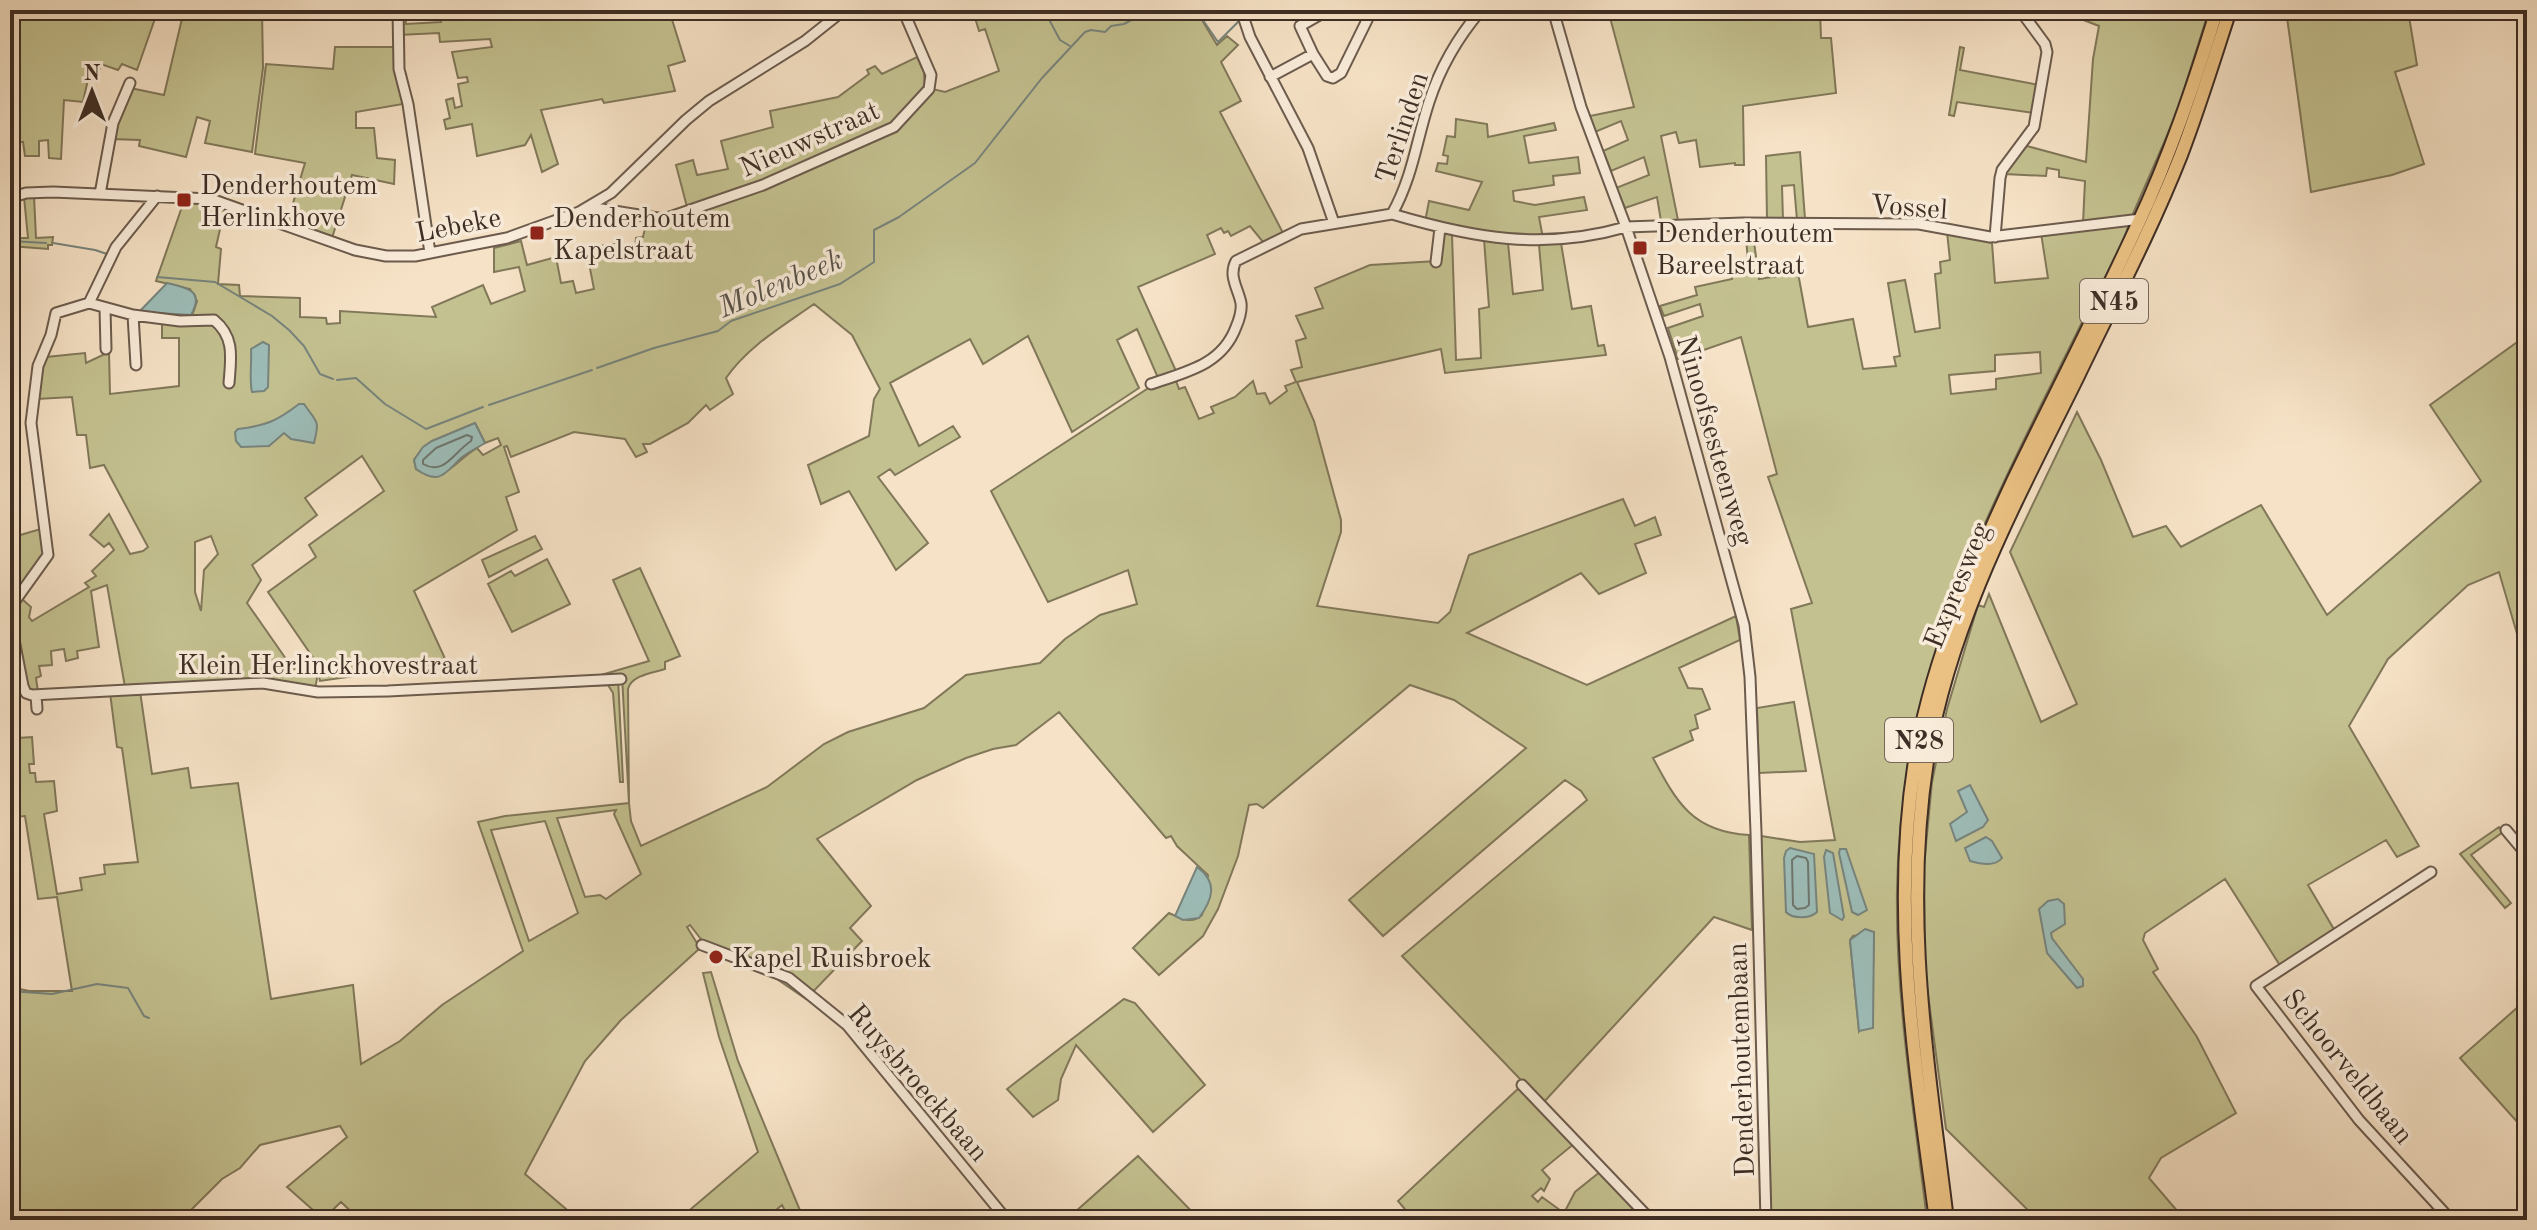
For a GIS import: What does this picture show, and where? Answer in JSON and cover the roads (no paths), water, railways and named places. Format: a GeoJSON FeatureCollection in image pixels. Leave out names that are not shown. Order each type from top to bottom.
{"type":"FeatureCollection","features":[{"type":"Feature","properties":{"kind":"highway","name":"Expresweg"},"geometry":{"type":"LineString","coordinates":[[1936,1220],[1905,943],[1904,874],[1909,809],[1922,727],[1941,651],[2141,219],[2190,98],[2217,10]]}},
{"type":"Feature","properties":{"kind":"highway","name":"Expresweg"},"geometry":{"type":"LineString","coordinates":[[1947,1220],[1918,974],[1915,874],[1929,752],[1973,582],[2160,204],[2200,102],[2230,10]]}},
{"type":"Feature","properties":{"kind":"street"},"geometry":{"type":"LineString","coordinates":[[398,10],[399,69],[408,104],[430,253]]}},
{"type":"Feature","properties":{"kind":"street","name":"Lebeke"},"geometry":{"type":"LineString","coordinates":[[10,198],[26,193],[53,192],[203,198],[228,203],[372,254],[402,257],[507,238],[589,207],[611,193],[709,101],[805,41],[844,10]]}},
{"type":"Feature","properties":{"kind":"street","name":"Nieuwstraat"},"geometry":{"type":"LineString","coordinates":[[706,205],[763,185],[894,127],[929,89],[931,75],[903,10]]}},
{"type":"Feature","properties":{"kind":"street"},"geometry":{"type":"LineString","coordinates":[[1241,10],[1250,37],[1308,148],[1334,223]]}},
{"type":"Feature","properties":{"kind":"street"},"geometry":{"type":"LineString","coordinates":[[1328,10],[1300,26],[1313,54],[1327,76],[1333,78],[1341,73],[1372,10]]}},
{"type":"Feature","properties":{"kind":"street","name":"Terlinden"},"geometry":{"type":"LineString","coordinates":[[1151,384],[1203,365],[1223,351],[1231,339],[1241,307],[1232,275],[1236,261],[1301,229],[1392,214],[1407,186],[1433,90],[1454,45],[1481,10]]}},
{"type":"Feature","properties":{"kind":"street","name":"Ninoofsesteenweg"},"geometry":{"type":"LineString","coordinates":[[1553,10],[1581,107],[1670,357],[1744,625],[1750,677],[1758,899]]}},
{"type":"Feature","properties":{"kind":"street"},"geometry":{"type":"LineString","coordinates":[[1995,237],[2002,170],[2034,127],[2047,52],[2045,44],[2020,10]]}},
{"type":"Feature","properties":{"kind":"street"},"geometry":{"type":"LineString","coordinates":[[1270,77],[1313,54]]}},
{"type":"Feature","properties":{"kind":"street"},"geometry":{"type":"LineString","coordinates":[[100,194],[113,123],[130,83]]}},
{"type":"Feature","properties":{"kind":"street"},"geometry":{"type":"LineString","coordinates":[[89,303],[116,247],[157,196]]}},
{"type":"Feature","properties":{"kind":"street","name":"Lebeke"},"geometry":{"type":"LineString","coordinates":[[589,207],[664,219],[706,205]]}},
{"type":"Feature","properties":{"kind":"street","name":"Vossel"},"geometry":{"type":"LineString","coordinates":[[1392,214],[1440,228],[1532,242],[1610,232],[1626,227],[1688,223],[1919,224],[1995,237],[2141,219]]}},
{"type":"Feature","properties":{"kind":"street"},"geometry":{"type":"LineString","coordinates":[[1436,262],[1440,228]]}},
{"type":"Feature","properties":{"kind":"street"},"geometry":{"type":"LineString","coordinates":[[10,608],[48,555],[32,433],[38,366],[56,313],[89,303],[133,315],[180,321],[214,320],[228,335],[232,351],[229,383]]}},
{"type":"Feature","properties":{"kind":"street"},"geometry":{"type":"LineString","coordinates":[[105,308],[106,349]]}},
{"type":"Feature","properties":{"kind":"street"},"geometry":{"type":"LineString","coordinates":[[133,315],[136,365]]}},
{"type":"Feature","properties":{"kind":"street"},"geometry":{"type":"LineString","coordinates":[[10,619],[23,686],[26,693],[36,695],[37,709]]}},
{"type":"Feature","properties":{"kind":"street","name":"Klein Herlinckhovestraat"},"geometry":{"type":"LineString","coordinates":[[36,695],[263,683],[278,683],[318,692],[621,679]]}},
{"type":"Feature","properties":{"kind":"street"},"geometry":{"type":"LineString","coordinates":[[2506,830],[2527,855]]}},
{"type":"Feature","properties":{"kind":"street","name":"Schoorveldbaan"},"geometry":{"type":"LineString","coordinates":[[2431,872],[2256,986],[2359,1120],[2451,1220]]}},
{"type":"Feature","properties":{"kind":"street","name":"Denderhoutembaan"},"geometry":{"type":"LineString","coordinates":[[1758,899],[1766,1220]]}},
{"type":"Feature","properties":{"kind":"street","name":"Ruysbroeckbaan"},"geometry":{"type":"LineString","coordinates":[[702,945],[789,978],[847,1025],[1007,1220]]}},
{"type":"Feature","properties":{"kind":"street"},"geometry":{"type":"LineString","coordinates":[[1522,1085],[1651,1220]]}},
{"type":"Feature","properties":{"kind":"water"},"geometry":{"type":"Polygon","coordinates":[[[167,283],[195,295],[191,315],[139,312],[167,283]]]}},
{"type":"Feature","properties":{"kind":"water"},"geometry":{"type":"Polygon","coordinates":[[[263,342],[269,345],[268,387],[264,391],[252,392],[251,349],[263,342]]]}},
{"type":"Feature","properties":{"kind":"water"},"geometry":{"type":"Polygon","coordinates":[[[304,404],[316,422],[314,443],[291,439],[284,433],[269,446],[241,447],[236,441],[235,432],[238,429],[270,422],[304,404]]]}},
{"type":"Feature","properties":{"kind":"water"},"geometry":{"type":"Polygon","coordinates":[[[475,423],[485,443],[464,456],[442,476],[431,477],[416,469],[414,460],[423,447],[475,423]]]}},
{"type":"Feature","properties":{"kind":"water"},"geometry":{"type":"Polygon","coordinates":[[[1970,785],[1988,820],[1983,827],[1956,841],[1950,824],[1967,812],[1958,791],[1970,785]]]}},
{"type":"Feature","properties":{"kind":"water"},"geometry":{"type":"Polygon","coordinates":[[[1986,837],[2002,858],[1991,864],[1970,861],[1965,848],[1986,837]]]}},
{"type":"Feature","properties":{"kind":"water"},"geometry":{"type":"Polygon","coordinates":[[[1790,848],[1814,854],[1817,912],[1810,916],[1797,917],[1786,912],[1784,858],[1790,848]]]}},
{"type":"Feature","properties":{"kind":"water"},"geometry":{"type":"Polygon","coordinates":[[[1840,849],[1846,849],[1867,910],[1858,915],[1852,912],[1840,849]]]}},
{"type":"Feature","properties":{"kind":"water"},"geometry":{"type":"Polygon","coordinates":[[[1826,850],[1833,853],[1842,920],[1830,913],[1824,857],[1826,850]]]}},
{"type":"Feature","properties":{"kind":"water"},"geometry":{"type":"Polygon","coordinates":[[[1197,867],[1211,885],[1210,897],[1199,918],[1183,920],[1175,916],[1197,867]]]}},
{"type":"Feature","properties":{"kind":"water"},"geometry":{"type":"Polygon","coordinates":[[[2058,899],[2064,904],[2065,924],[2051,933],[2052,938],[2083,979],[2083,986],[2077,988],[2047,953],[2039,909],[2048,901],[2058,899]]]}},
{"type":"Feature","properties":{"kind":"water"},"geometry":{"type":"Polygon","coordinates":[[[1865,929],[1874,932],[1873,1028],[1859,1031],[1850,940],[1865,929]]]}},
{"type":"Feature","properties":{"kind":"waterway"},"geometry":{"type":"LineString","coordinates":[[1044,10],[1060,40],[1070,46]]}},
{"type":"Feature","properties":{"kind":"waterway"},"geometry":{"type":"LineString","coordinates":[[1123,10],[1127,20]]}},
{"type":"Feature","properties":{"kind":"waterway","name":"Molenbeek"},"geometry":{"type":"LineString","coordinates":[[597,368],[654,348],[718,331],[731,321],[840,284],[874,262],[874,230],[899,217],[975,163],[1042,78],[1085,32],[1105,32],[1111,26],[1124,24],[1150,10]]}},
{"type":"Feature","properties":{"kind":"waterway","name":"Molenbeek"},"geometry":{"type":"LineString","coordinates":[[1196,10],[1218,42],[1239,21]]}},
{"type":"Feature","properties":{"kind":"waterway","name":"Molenbeek"},"geometry":{"type":"LineString","coordinates":[[1248,16],[1262,10]]}},
{"type":"Feature","properties":{"kind":"waterway","name":"Molenbeek"},"geometry":{"type":"LineString","coordinates":[[10,241],[46,243]]}},
{"type":"Feature","properties":{"kind":"waterway","name":"Molenbeek"},"geometry":{"type":"LineString","coordinates":[[53,243],[107,254]]}},
{"type":"Feature","properties":{"kind":"waterway","name":"Molenbeek"},"geometry":{"type":"LineString","coordinates":[[157,277],[215,282],[272,316],[304,346],[320,374],[333,379]]}},
{"type":"Feature","properties":{"kind":"waterway","name":"Molenbeek"},"geometry":{"type":"LineString","coordinates":[[489,405],[592,370]]}},
{"type":"Feature","properties":{"kind":"waterway","name":"Molenbeek"},"geometry":{"type":"LineString","coordinates":[[337,380],[356,378],[385,404],[426,429],[483,407]]}},
{"type":"Feature","properties":{"kind":"waterway"},"geometry":{"type":"LineString","coordinates":[[10,991],[52,994],[97,984],[128,988],[144,1016],[149,1018]]}},
{"type":"Feature","properties":{"kind":"place","name":"Denderhoutem Herlinkhove"},"geometry":{"type":"Point","coordinates":[184,200]}},
{"type":"Feature","properties":{"kind":"place","name":"Denderhoutem Kapelstraat"},"geometry":{"type":"Point","coordinates":[537,233]}},
{"type":"Feature","properties":{"kind":"place","name":"Denderhoutem Bareelstraat"},"geometry":{"type":"Point","coordinates":[1640,248]}},
{"type":"Feature","properties":{"kind":"place","name":"Kapel Ruisbroek"},"geometry":{"type":"Point","coordinates":[716,957]}}]}
